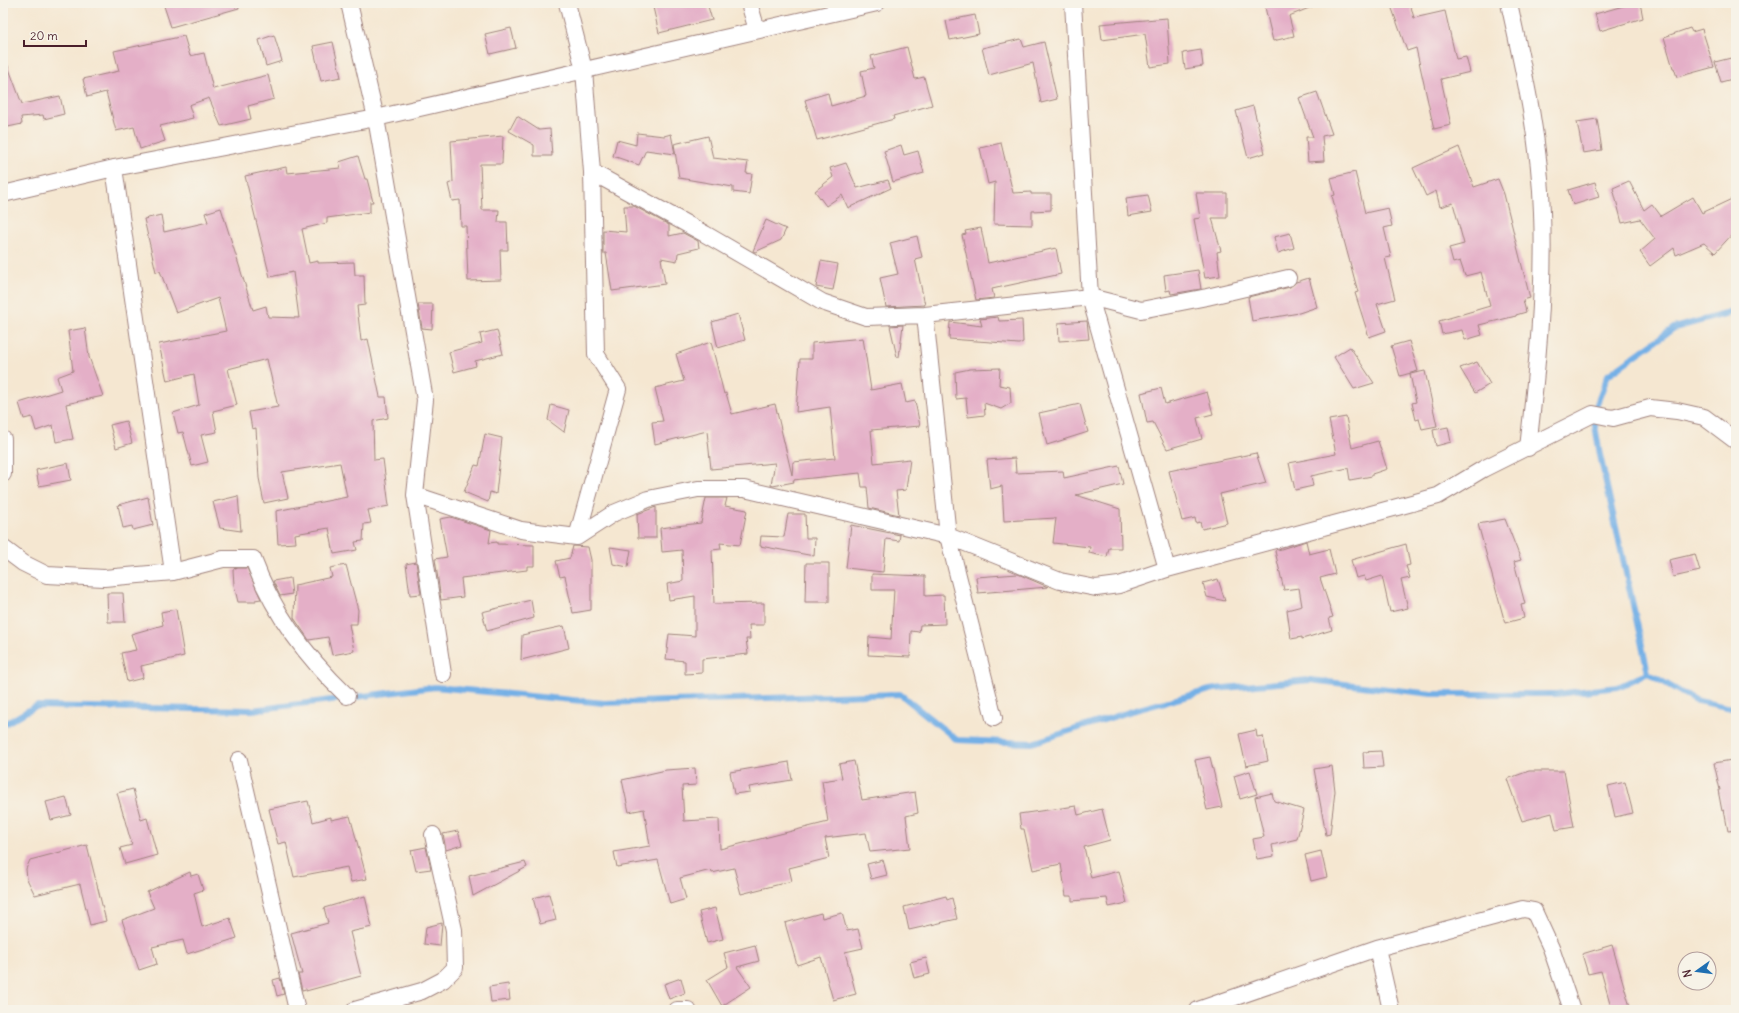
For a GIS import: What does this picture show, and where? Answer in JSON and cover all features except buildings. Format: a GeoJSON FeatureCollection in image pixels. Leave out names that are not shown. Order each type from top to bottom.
{"type":"FeatureCollection","features":[{"type":"Feature","properties":{"kind":"street"},"geometry":{"type":"LineString","coordinates":[[349,3],[376,118],[424,400],[415,495],[443,674]]}},
{"type":"Feature","properties":{"kind":"street"},"geometry":{"type":"LineString","coordinates":[[567,3],[584,70],[592,172],[596,354],[618,389],[577,537]]}},
{"type":"Feature","properties":{"kind":"street"},"geometry":{"type":"LineString","coordinates":[[749,3],[757,30]]}},
{"type":"Feature","properties":{"kind":"street"},"geometry":{"type":"LineString","coordinates":[[3,194],[114,168],[376,118],[877,3]]}},
{"type":"Feature","properties":{"kind":"street"},"geometry":{"type":"LineString","coordinates":[[1073,3],[1090,297],[1167,569]]}},
{"type":"Feature","properties":{"kind":"street"},"geometry":{"type":"LineString","coordinates":[[1509,3],[1533,115],[1542,211],[1543,294],[1528,448]]}},
{"type":"Feature","properties":{"kind":"street"},"geometry":{"type":"LineString","coordinates":[[114,168],[173,572]]}},
{"type":"Feature","properties":{"kind":"street"},"geometry":{"type":"LineString","coordinates":[[592,172],[705,234],[822,302],[866,317],[925,315],[1090,297],[1141,310],[1207,297],[1288,278]]}},
{"type":"Feature","properties":{"kind":"street"},"geometry":{"type":"LineString","coordinates":[[925,315],[948,536],[994,718]]}},
{"type":"Feature","properties":{"kind":"street"},"geometry":{"type":"LineString","coordinates":[[415,495],[520,530],[577,537],[614,513],[648,499],[698,489],[744,489],[948,536],[1060,581],[1096,588],[1119,585],[1167,569],[1438,496],[1483,469],[1528,448],[1593,414],[1614,418],[1650,408],[1704,417],[1736,441]]}},
{"type":"Feature","properties":{"kind":"street"},"geometry":{"type":"LineString","coordinates":[[3,439],[3,474]]}},
{"type":"Feature","properties":{"kind":"street"},"geometry":{"type":"LineString","coordinates":[[3,548],[23,563],[47,575],[104,578],[173,572],[223,559],[253,559],[262,585],[276,611],[323,673],[347,696]]}},
{"type":"Feature","properties":{"kind":"street"},"geometry":{"type":"LineString","coordinates":[[239,760],[297,1010]]}},
{"type":"Feature","properties":{"kind":"street"},"geometry":{"type":"LineString","coordinates":[[355,1010],[422,991],[443,980],[455,968],[454,930],[432,834]]}},
{"type":"Feature","properties":{"kind":"street"},"geometry":{"type":"LineString","coordinates":[[1198,1010],[1377,948],[1523,909],[1534,911],[1551,948],[1572,1010]]}},
{"type":"Feature","properties":{"kind":"street"},"geometry":{"type":"LineString","coordinates":[[1377,948],[1391,1010]]}},
{"type":"Feature","properties":{"kind":"street"},"geometry":{"type":"LineString","coordinates":[[677,1010],[688,1010]]}},
{"type":"Feature","properties":{"kind":"waterway"},"geometry":{"type":"LineString","coordinates":[[3,725],[36,706],[252,710],[435,687],[604,703],[900,694],[957,740],[1032,743],[1135,710],[1214,689],[1310,680],[1432,694],[1556,694],[1618,687],[1648,673],[1600,455],[1593,414],[1608,375],[1674,328],[1736,311]]}},
{"type":"Feature","properties":{"kind":"waterway"},"geometry":{"type":"LineString","coordinates":[[1648,673],[1694,700],[1736,709]]}}]}
